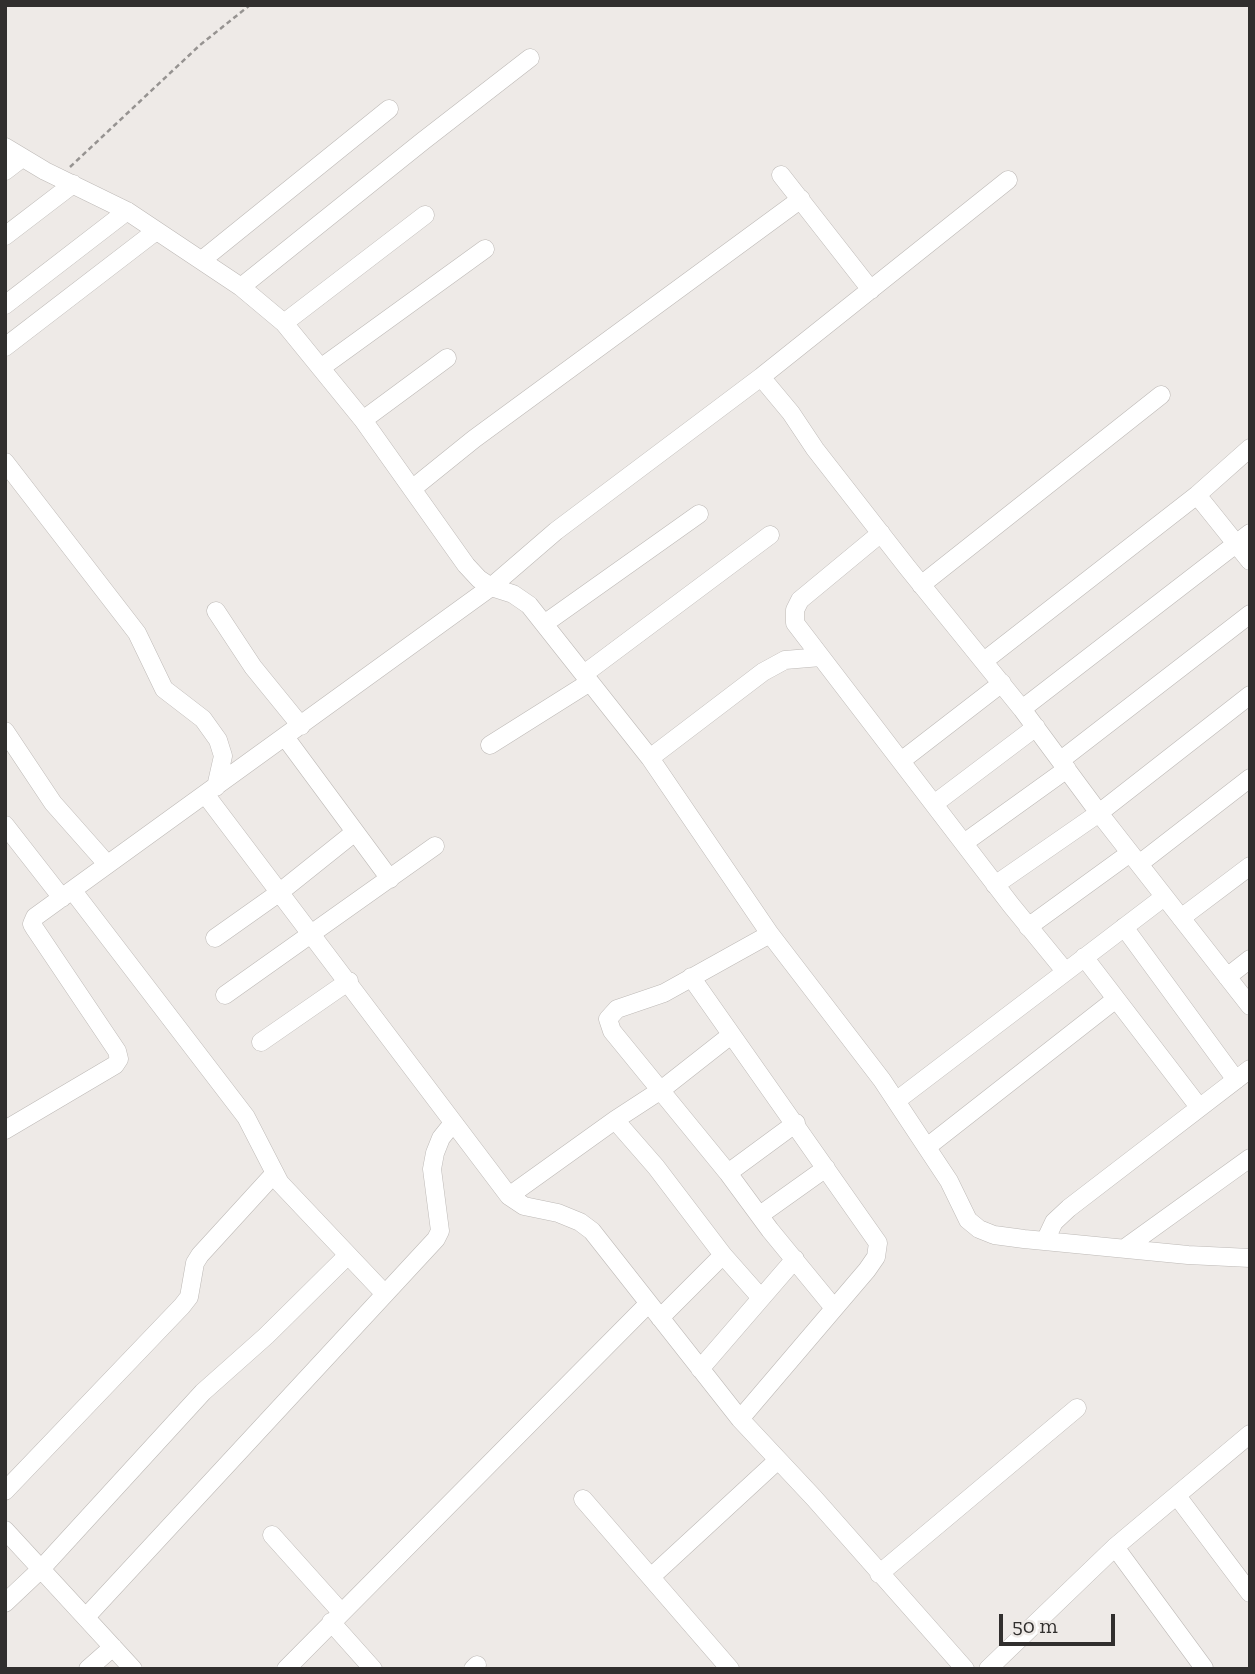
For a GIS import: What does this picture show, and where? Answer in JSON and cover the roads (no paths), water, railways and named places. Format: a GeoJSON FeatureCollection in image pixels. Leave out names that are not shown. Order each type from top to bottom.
{"type":"FeatureCollection","features":[{"type":"Feature","properties":{"kind":"street"},"geometry":{"type":"LineString","coordinates":[[241,287],[530,58]]}},
{"type":"Feature","properties":{"kind":"street"},"geometry":{"type":"LineString","coordinates":[[202,260],[389,108]]}},
{"type":"Feature","properties":{"kind":"street"},"geometry":{"type":"LineString","coordinates":[[5,147],[127,211],[241,287],[284,323],[363,419],[466,565],[491,587],[513,594],[529,605],[650,758],[770,934],[896,1101],[949,1181],[968,1220],[979,1229],[994,1235],[1250,1258]]}},
{"type":"Feature","properties":{"kind":"street"},"geometry":{"type":"LineString","coordinates":[[5,171],[22,158]]}},
{"type":"Feature","properties":{"kind":"street"},"geometry":{"type":"LineString","coordinates":[[781,175],[871,290]]}},
{"type":"Feature","properties":{"kind":"street"},"geometry":{"type":"LineString","coordinates":[[5,1130],[115,1065],[119,1059],[117,1051],[32,924],[35,917],[491,587],[556,531],[761,377],[1009,180]]}},
{"type":"Feature","properties":{"kind":"street"},"geometry":{"type":"LineString","coordinates":[[5,236],[66,181]]}},
{"type":"Feature","properties":{"kind":"street"},"geometry":{"type":"LineString","coordinates":[[412,489],[474,439],[801,199]]}},
{"type":"Feature","properties":{"kind":"street"},"geometry":{"type":"LineString","coordinates":[[5,305],[127,211]]}},
{"type":"Feature","properties":{"kind":"street"},"geometry":{"type":"LineString","coordinates":[[284,323],[425,215]]}},
{"type":"Feature","properties":{"kind":"street"},"geometry":{"type":"LineString","coordinates":[[5,347],[156,231]]}},
{"type":"Feature","properties":{"kind":"street"},"geometry":{"type":"LineString","coordinates":[[322,367],[485,249]]}},
{"type":"Feature","properties":{"kind":"street"},"geometry":{"type":"LineString","coordinates":[[363,419],[447,358]]}},
{"type":"Feature","properties":{"kind":"street"},"geometry":{"type":"LineString","coordinates":[[761,377],[921,585],[1036,727],[1099,813],[1250,1006]]}},
{"type":"Feature","properties":{"kind":"street"},"geometry":{"type":"LineString","coordinates":[[921,585],[1161,395]]}},
{"type":"Feature","properties":{"kind":"street"},"geometry":{"type":"LineString","coordinates":[[984,661],[1198,495],[1250,447]]}},
{"type":"Feature","properties":{"kind":"street"},"geometry":{"type":"LineString","coordinates":[[5,462],[137,633],[164,689],[203,719],[218,740],[223,756],[211,790]]}},
{"type":"Feature","properties":{"kind":"street"},"geometry":{"type":"LineString","coordinates":[[1198,495],[1243,538],[1250,561]]}},
{"type":"Feature","properties":{"kind":"street"},"geometry":{"type":"LineString","coordinates":[[544,624],[699,514]]}},
{"type":"Feature","properties":{"kind":"street"},"geometry":{"type":"LineString","coordinates":[[881,533],[796,604],[796,623],[995,885],[1065,971]]}},
{"type":"Feature","properties":{"kind":"street"},"geometry":{"type":"LineString","coordinates":[[490,746],[587,678],[771,535]]}},
{"type":"Feature","properties":{"kind":"street"},"geometry":{"type":"LineString","coordinates":[[1022,709],[1243,538]]}},
{"type":"Feature","properties":{"kind":"street"},"geometry":{"type":"LineString","coordinates":[[216,611],[257,672],[301,726]]}},
{"type":"Feature","properties":{"kind":"street"},"geometry":{"type":"LineString","coordinates":[[964,843],[1250,614]]}},
{"type":"Feature","properties":{"kind":"street"},"geometry":{"type":"LineString","coordinates":[[650,758],[763,672],[785,660],[821,657]]}},
{"type":"Feature","properties":{"kind":"street"},"geometry":{"type":"LineString","coordinates":[[901,761],[1002,684]]}},
{"type":"Feature","properties":{"kind":"street"},"geometry":{"type":"LineString","coordinates":[[995,885],[1099,813],[1250,695]]}},
{"type":"Feature","properties":{"kind":"street"},"geometry":{"type":"LineString","coordinates":[[933,804],[1036,727]]}},
{"type":"Feature","properties":{"kind":"street"},"geometry":{"type":"LineString","coordinates":[[5,732],[53,803],[107,864]]}},
{"type":"Feature","properties":{"kind":"street"},"geometry":{"type":"LineString","coordinates":[[285,737],[390,879]]}},
{"type":"Feature","properties":{"kind":"street"},"geometry":{"type":"LineString","coordinates":[[1028,927],[1135,859],[1250,778]]}},
{"type":"Feature","properties":{"kind":"street"},"geometry":{"type":"LineString","coordinates":[[211,790],[280,892],[509,1196],[524,1206],[558,1213],[580,1222],[605,1245],[740,1419],[814,1498],[965,1669]]}},
{"type":"Feature","properties":{"kind":"street"},"geometry":{"type":"LineString","coordinates":[[5,825],[67,894],[246,1116],[274,1174],[295,1201],[385,1294]]}},
{"type":"Feature","properties":{"kind":"street"},"geometry":{"type":"LineString","coordinates":[[215,938],[280,892],[355,832]]}},
{"type":"Feature","properties":{"kind":"street"},"geometry":{"type":"LineString","coordinates":[[225,995],[435,846]]}},
{"type":"Feature","properties":{"kind":"street"},"geometry":{"type":"LineString","coordinates":[[1181,918],[1250,866]]}},
{"type":"Feature","properties":{"kind":"street"},"geometry":{"type":"LineString","coordinates":[[896,1101],[1164,897]]}},
{"type":"Feature","properties":{"kind":"street"},"geometry":{"type":"LineString","coordinates":[[1045,1241],[1054,1222],[1069,1208],[1243,1074],[1124,927]]}},
{"type":"Feature","properties":{"kind":"street"},"geometry":{"type":"LineString","coordinates":[[770,934],[652,998],[617,1009],[608,1019],[612,1031],[834,1308]]}},
{"type":"Feature","properties":{"kind":"street"},"geometry":{"type":"LineString","coordinates":[[1084,957],[1199,1107]]}},
{"type":"Feature","properties":{"kind":"street"},"geometry":{"type":"LineString","coordinates":[[1227,977],[1250,958]]}},
{"type":"Feature","properties":{"kind":"street"},"geometry":{"type":"LineString","coordinates":[[691,977],[878,1243],[872,1264],[740,1419]]}},
{"type":"Feature","properties":{"kind":"street"},"geometry":{"type":"LineString","coordinates":[[261,1042],[349,981]]}},
{"type":"Feature","properties":{"kind":"street"},"geometry":{"type":"LineString","coordinates":[[927,1147],[1116,999]]}},
{"type":"Feature","properties":{"kind":"street"},"geometry":{"type":"LineString","coordinates":[[509,1196],[661,1090],[731,1035]]}},
{"type":"Feature","properties":{"kind":"street"},"geometry":{"type":"LineString","coordinates":[[615,1120],[656,1167],[723,1255],[761,1298]]}},
{"type":"Feature","properties":{"kind":"street"},"geometry":{"type":"LineString","coordinates":[[86,1616],[436,1239],[440,1231],[432,1168],[441,1138],[453,1123]]}},
{"type":"Feature","properties":{"kind":"street"},"geometry":{"type":"LineString","coordinates":[[728,1173],[796,1123]]}},
{"type":"Feature","properties":{"kind":"street"},"geometry":{"type":"LineString","coordinates":[[1125,1248],[1250,1158]]}},
{"type":"Feature","properties":{"kind":"street"},"geometry":{"type":"LineString","coordinates":[[760,1215],[826,1168]]}},
{"type":"Feature","properties":{"kind":"street"},"geometry":{"type":"LineString","coordinates":[[5,1492],[182,1306],[189,1297],[195,1263],[200,1255],[274,1174]]}},
{"type":"Feature","properties":{"kind":"street"},"geometry":{"type":"LineString","coordinates":[[5,1604],[41,1569],[203,1392],[266,1336],[348,1255]]}},
{"type":"Feature","properties":{"kind":"street"},"geometry":{"type":"LineString","coordinates":[[660,1318],[723,1255]]}},
{"type":"Feature","properties":{"kind":"street"},"geometry":{"type":"LineString","coordinates":[[700,1369],[795,1259]]}},
{"type":"Feature","properties":{"kind":"street"},"geometry":{"type":"LineString","coordinates":[[286,1669],[649,1304]]}},
{"type":"Feature","properties":{"kind":"street"},"geometry":{"type":"LineString","coordinates":[[879,1574],[1077,1408]]}},
{"type":"Feature","properties":{"kind":"street"},"geometry":{"type":"LineString","coordinates":[[990,1668],[1115,1547],[1250,1434]]}},
{"type":"Feature","properties":{"kind":"street"},"geometry":{"type":"LineString","coordinates":[[651,1577],[778,1460]]}},
{"type":"Feature","properties":{"kind":"street"},"geometry":{"type":"LineString","coordinates":[[1177,1496],[1250,1593]]}},
{"type":"Feature","properties":{"kind":"street"},"geometry":{"type":"LineString","coordinates":[[583,1499],[730,1669]]}},
{"type":"Feature","properties":{"kind":"street"},"geometry":{"type":"LineString","coordinates":[[5,1530],[133,1669]]}},
{"type":"Feature","properties":{"kind":"street"},"geometry":{"type":"LineString","coordinates":[[272,1535],[373,1669]]}},
{"type":"Feature","properties":{"kind":"street"},"geometry":{"type":"LineString","coordinates":[[1115,1547],[1204,1668]]}},
{"type":"Feature","properties":{"kind":"street"},"geometry":{"type":"LineString","coordinates":[[88,1669],[113,1647]]}}]}
